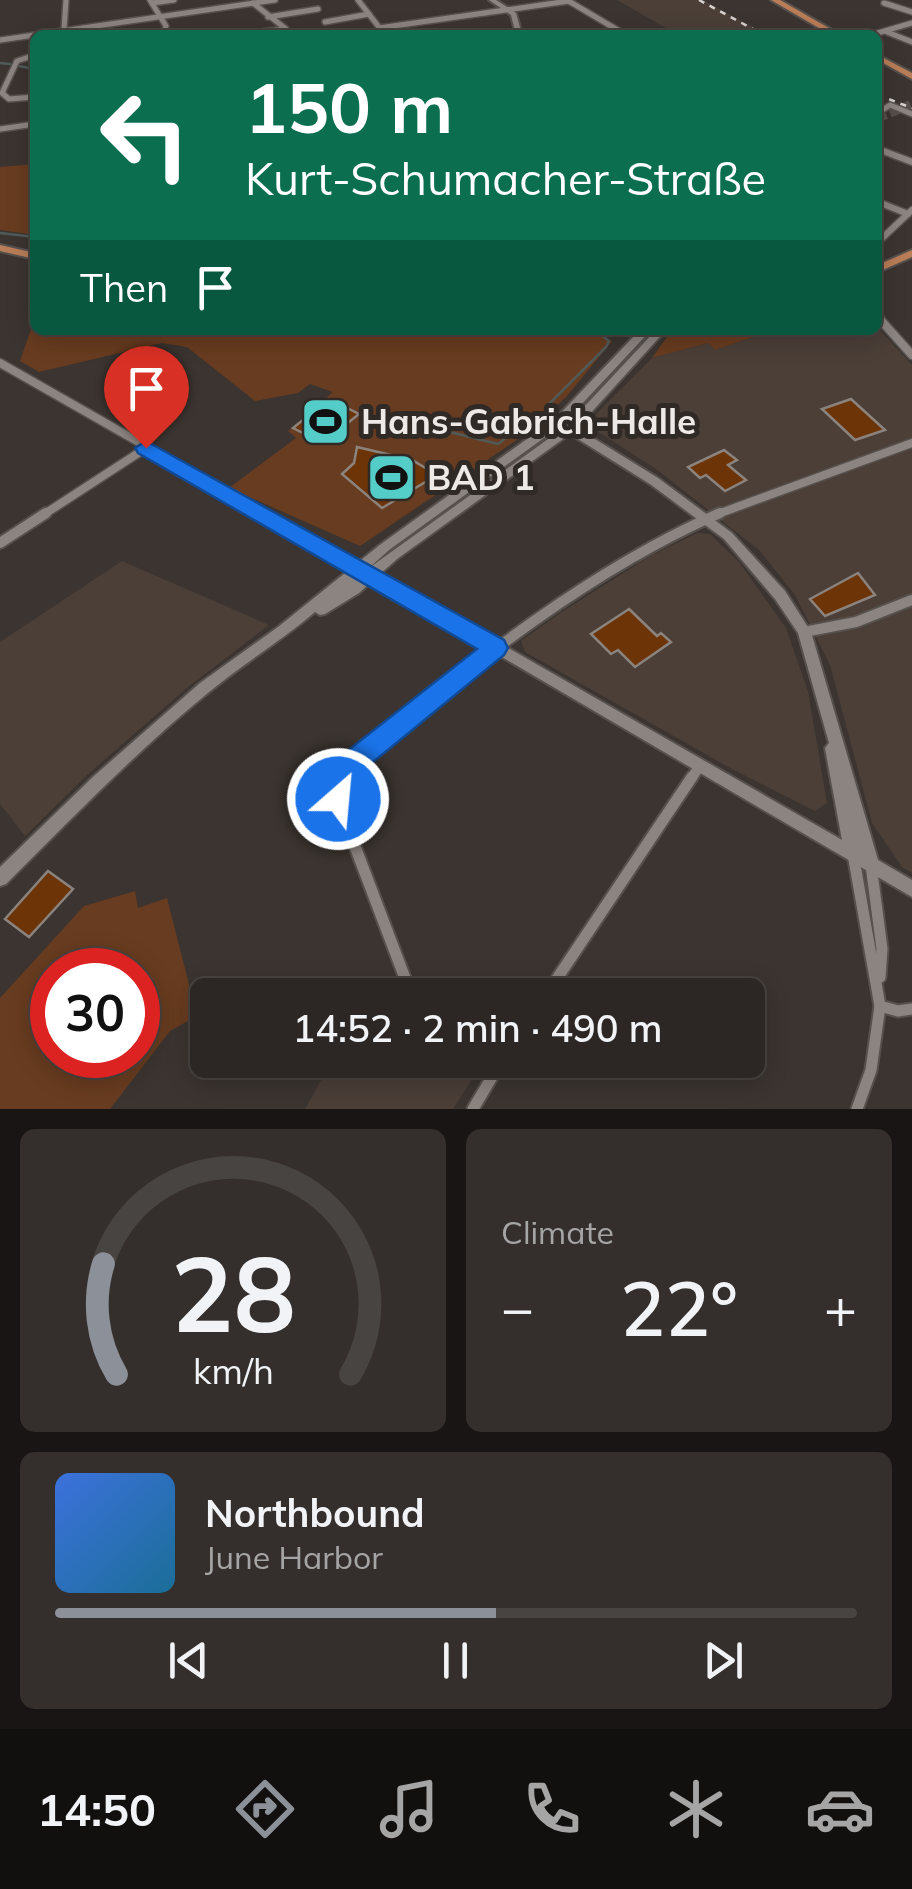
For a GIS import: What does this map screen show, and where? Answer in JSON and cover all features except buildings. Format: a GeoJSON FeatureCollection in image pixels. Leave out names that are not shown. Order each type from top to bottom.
{"type":"FeatureCollection","features":[{"type":"Feature","properties":{"kind":"main road"},"geometry":{"type":"LineString","coordinates":[[776,0],[828,30]]}},
{"type":"Feature","properties":{"kind":"main road"},"geometry":{"type":"LineString","coordinates":[[882,59],[912,76]]}},
{"type":"Feature","properties":{"kind":"main road"},"geometry":{"type":"LineString","coordinates":[[0,247],[30,252]]}},
{"type":"Feature","properties":{"kind":"main road"},"geometry":{"type":"LineString","coordinates":[[882,267],[912,253]]}},
{"type":"Feature","properties":{"kind":"main road"},"geometry":{"type":"LineString","coordinates":[[882,278],[912,264]]}},
{"type":"Feature","properties":{"kind":"street"},"geometry":{"type":"LineString","coordinates":[[66,0],[64,30],[274,0]]}},
{"type":"Feature","properties":{"kind":"street"},"geometry":{"type":"LineString","coordinates":[[166,30],[152,2],[174,0]]}},
{"type":"Feature","properties":{"kind":"street"},"geometry":{"type":"LineString","coordinates":[[358,0],[379,28],[568,1],[617,30]]}},
{"type":"Feature","properties":{"kind":"street"},"geometry":{"type":"LineString","coordinates":[[492,0],[510,10],[519,30]]}},
{"type":"Feature","properties":{"kind":"street"},"geometry":{"type":"LineString","coordinates":[[888,2],[912,12]]}},
{"type":"Feature","properties":{"kind":"street"},"geometry":{"type":"LineString","coordinates":[[253,3],[286,29],[277,30]]}},
{"type":"Feature","properties":{"kind":"street"},"geometry":{"type":"LineString","coordinates":[[268,16],[318,9]]}},
{"type":"Feature","properties":{"kind":"street"},"geometry":{"type":"LineString","coordinates":[[325,22],[369,14]]}},
{"type":"Feature","properties":{"kind":"street"},"geometry":{"type":"LineString","coordinates":[[884,31],[912,24]]}},
{"type":"Feature","properties":{"kind":"street"},"geometry":{"type":"LineString","coordinates":[[102,25],[104,30]]}},
{"type":"Feature","properties":{"kind":"street"},"geometry":{"type":"LineString","coordinates":[[884,31],[912,42]]}},
{"type":"Feature","properties":{"kind":"street"},"geometry":{"type":"LineString","coordinates":[[0,40],[30,35]]}},
{"type":"Feature","properties":{"kind":"street"},"geometry":{"type":"LineString","coordinates":[[30,57],[17,61],[2,93],[9,98],[30,98]]}},
{"type":"Feature","properties":{"kind":"street"},"geometry":{"type":"LineString","coordinates":[[882,110],[890,105],[912,114]]}},
{"type":"Feature","properties":{"kind":"street"},"geometry":{"type":"LineString","coordinates":[[0,130],[30,125]]}},
{"type":"Feature","properties":{"kind":"street"},"geometry":{"type":"LineString","coordinates":[[882,151],[912,162]]}},
{"type":"Feature","properties":{"kind":"street"},"geometry":{"type":"LineString","coordinates":[[882,203],[910,212],[882,238]]}},
{"type":"Feature","properties":{"kind":"street"},"geometry":{"type":"LineString","coordinates":[[882,321],[912,355]]}},
{"type":"Feature","properties":{"kind":"street"},"geometry":{"type":"LineString","coordinates":[[629,335],[634,342]]}},
{"type":"Feature","properties":{"kind":"street"},"geometry":{"type":"LineString","coordinates":[[565,425],[641,335]]}},
{"type":"Feature","properties":{"kind":"street"},"geometry":{"type":"LineString","coordinates":[[0,878],[205,687],[284,631],[354,589],[366,571],[565,425],[655,335]]}},
{"type":"Feature","properties":{"kind":"street"},"geometry":{"type":"LineString","coordinates":[[2,367],[366,571],[912,889]]}},
{"type":"Feature","properties":{"kind":"street"},"geometry":{"type":"LineString","coordinates":[[565,425],[734,542],[766,575],[804,632],[870,864],[882,949],[879,990]]}},
{"type":"Feature","properties":{"kind":"street"},"geometry":{"type":"LineString","coordinates":[[405,978],[338,799],[338,785],[347,767],[496,648],[599,578],[706,519],[912,443]]}},
{"type":"Feature","properties":{"kind":"street"},"geometry":{"type":"LineString","coordinates":[[0,543],[146,448]]}},
{"type":"Feature","properties":{"kind":"street"},"geometry":{"type":"LineString","coordinates":[[804,632],[856,622],[912,600]]}},
{"type":"Feature","properties":{"kind":"street"},"geometry":{"type":"LineString","coordinates":[[831,731],[834,769],[879,990],[871,1070],[857,1109]]}},
{"type":"Feature","properties":{"kind":"street"},"geometry":{"type":"LineString","coordinates":[[557,978],[700,767]]}},
{"type":"Feature","properties":{"kind":"street"},"geometry":{"type":"LineString","coordinates":[[880,1006],[898,1012],[912,1010]]}},
{"type":"Feature","properties":{"kind":"street"},"geometry":{"type":"LineString","coordinates":[[472,1109],[489,1078]]}},
{"type":"Feature","properties":{"kind":"shaded area"},"geometry":{"type":"Polygon","coordinates":[[[617,0],[703,0],[759,30],[669,30],[617,0]]]}},
{"type":"Feature","properties":{"kind":"shaded area"},"geometry":{"type":"Polygon","coordinates":[[[30,164],[30,234],[0,230],[0,167],[30,164]]]}},
{"type":"Feature","properties":{"kind":"shaded area"},"geometry":{"type":"Polygon","coordinates":[[[30,332],[597,335],[612,341],[567,396],[530,431],[360,546],[229,488],[296,438],[288,431],[333,392],[310,384],[298,393],[255,401],[187,347],[162,343],[39,372],[20,361],[30,332]]]}},
{"type":"Feature","properties":{"kind":"shaded area"},"geometry":{"type":"Polygon","coordinates":[[[882,332],[912,365],[912,873],[902,867],[872,823],[830,665],[795,595],[759,550],[656,469],[586,424],[652,358],[708,343],[715,350],[759,335],[882,332]]]}},
{"type":"Feature","properties":{"kind":"shaded area"},"geometry":{"type":"Polygon","coordinates":[[[759,335],[715,350],[708,343],[652,358],[667,337],[759,335]]]}},
{"type":"Feature","properties":{"kind":"shaded area"},"geometry":{"type":"Polygon","coordinates":[[[697,533],[710,534],[739,562],[786,628],[808,691],[827,803],[815,811],[732,769],[525,652],[521,641],[560,613],[650,556],[697,533]]]}},
{"type":"Feature","properties":{"kind":"shaded area"},"geometry":{"type":"Polygon","coordinates":[[[122,561],[269,625],[188,687],[86,776],[25,836],[0,804],[0,642],[122,561]]]}},
{"type":"Feature","properties":{"kind":"shaded area"},"geometry":{"type":"Polygon","coordinates":[[[135,891],[138,908],[167,898],[190,988],[190,1020],[170,1031],[160,1044],[160,948],[46,948],[84,906],[135,891]]]}},
{"type":"Feature","properties":{"kind":"shaded area"},"geometry":{"type":"Polygon","coordinates":[[[30,965],[30,1078],[134,1078],[110,1109],[0,1109],[0,998],[30,965]]]}},
{"type":"Feature","properties":{"kind":"shaded area"},"geometry":{"type":"Polygon","coordinates":[[[322,1078],[473,1078],[453,1109],[305,1109],[322,1078]]]}},
{"type":"Feature","properties":{"kind":"waterway"},"geometry":{"type":"LineString","coordinates":[[0,63],[10,64]]}},
{"type":"Feature","properties":{"kind":"waterway"},"geometry":{"type":"LineString","coordinates":[[19,66],[30,68]]}},
{"type":"Feature","properties":{"kind":"waterway"},"geometry":{"type":"LineString","coordinates":[[0,233],[30,236]]}},
{"type":"Feature","properties":{"kind":"waterway"},"geometry":{"type":"LineString","coordinates":[[545,408],[606,347],[609,341],[601,335]]}},
{"type":"Feature","properties":{"kind":"waterway"},"geometry":{"type":"LineString","coordinates":[[382,415],[498,444],[532,418]]}},
{"type":"Feature","properties":{"kind":"tunnel"},"geometry":{"type":"LineString","coordinates":[[882,116],[912,104]]}},
{"type":"Feature","properties":{"kind":"railway"},"geometry":{"type":"LineString","coordinates":[[699,0],[755,30]]}},
{"type":"Feature","properties":{"kind":"railway"},"geometry":{"type":"LineString","coordinates":[[882,97],[912,108]]}},
{"type":"Feature","properties":{"kind":"place","name":"Hans-Gabrich-Halle"},"geometry":{"type":"Point","coordinates":[326,421]}},
{"type":"Feature","properties":{"kind":"place","name":"BAD 1"},"geometry":{"type":"Point","coordinates":[392,477]}},
{"type":"Feature","properties":{"kind":"route"},"geometry":{"type":"LineString","coordinates":[[146,448],[496,648],[347,767],[338,785],[338,799]]}}]}
